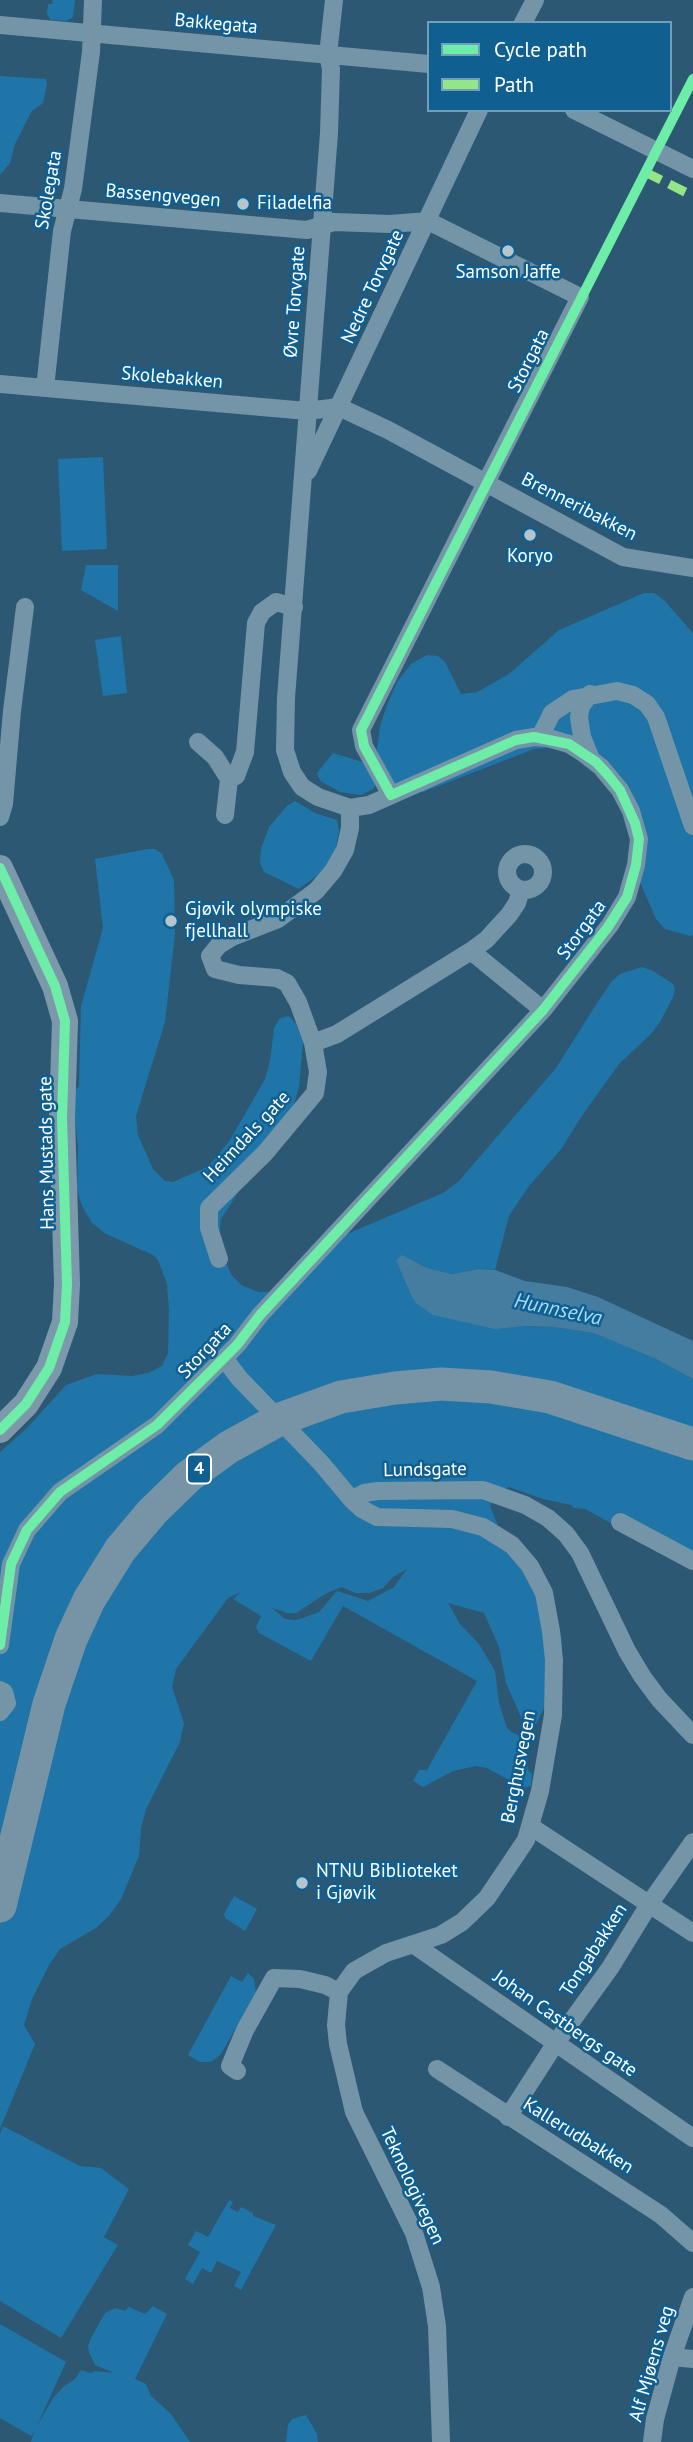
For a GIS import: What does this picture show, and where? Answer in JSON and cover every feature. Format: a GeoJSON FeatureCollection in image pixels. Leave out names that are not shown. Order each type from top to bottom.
{"type":"FeatureCollection","features":[{"type":"Feature","properties":{"kind":"highway","name":"4"},"geometry":{"type":"LineString","coordinates":[[0,1906],[49,1704],[71,1639],[89,1600],[114,1558],[152,1512],[190,1476],[229,1447],[280,1419],[341,1397],[441,1384],[491,1387],[550,1397],[693,1444]]}},
{"type":"Feature","properties":{"kind":"main road","name":"Hans Mustads gate"},"geometry":{"type":"LineString","coordinates":[[0,868],[55,986],[65,1021],[62,1118],[67,1284],[65,1322],[49,1368],[26,1404],[0,1430]]}},
{"type":"Feature","properties":{"kind":"street","name":"Skolegata"},"geometry":{"type":"LineString","coordinates":[[45,388],[62,231],[73,189],[92,34],[93,0]]}},
{"type":"Feature","properties":{"kind":"street","name":"Øvre Torvgate"},"geometry":{"type":"LineString","coordinates":[[334,0],[328,55],[331,69],[330,133],[286,698],[285,750],[292,772],[302,787],[318,797],[350,808]]}},
{"type":"Feature","properties":{"kind":"street"},"geometry":{"type":"LineString","coordinates":[[524,21],[535,0]]}},
{"type":"Feature","properties":{"kind":"street","name":"Bakkegata"},"geometry":{"type":"LineString","coordinates":[[0,25],[427,64]]}},
{"type":"Feature","properties":{"kind":"street","name":"Nedre Torvgate"},"geometry":{"type":"LineString","coordinates":[[304,481],[478,112]]}},
{"type":"Feature","properties":{"kind":"street"},"geometry":{"type":"LineString","coordinates":[[578,112],[693,169]]}},
{"type":"Feature","properties":{"kind":"street","name":"Bassengvegen"},"geometry":{"type":"LineString","coordinates":[[0,203],[307,230],[334,222],[390,224],[428,221]]}},
{"type":"Feature","properties":{"kind":"street","name":"Storgata"},"geometry":{"type":"LineString","coordinates":[[0,1645],[11,1564],[27,1530],[60,1492],[157,1425],[224,1358],[269,1305],[543,1010],[610,925],[626,897],[636,865],[639,839],[631,811],[614,783],[591,759],[569,744],[540,737],[516,740],[391,795],[363,746],[361,730],[580,297],[428,221]]}},
{"type":"Feature","properties":{"kind":"street","name":"Skolebakken"},"geometry":{"type":"LineString","coordinates":[[0,384],[307,411],[339,407]]}},
{"type":"Feature","properties":{"kind":"street","name":"Brenneribakken"},"geometry":{"type":"LineString","coordinates":[[339,407],[388,430],[623,556],[693,568]]}},
{"type":"Feature","properties":{"kind":"street"},"geometry":{"type":"LineString","coordinates":[[229,779],[236,776],[245,752],[256,623],[262,612],[276,602],[293,607]]}},
{"type":"Feature","properties":{"kind":"street"},"geometry":{"type":"LineString","coordinates":[[0,817],[4,804],[25,607]]}},
{"type":"Feature","properties":{"kind":"street"},"geometry":{"type":"LineString","coordinates":[[540,737],[552,713],[573,699],[617,691],[633,695],[647,704],[656,717],[693,826]]}},
{"type":"Feature","properties":{"kind":"street"},"geometry":{"type":"LineString","coordinates":[[590,694],[581,706],[579,717],[582,737],[591,759]]}},
{"type":"Feature","properties":{"kind":"street"},"geometry":{"type":"LineString","coordinates":[[198,742],[215,757],[229,779],[225,815]]}},
{"type":"Feature","properties":{"kind":"street"},"geometry":{"type":"LineString","coordinates":[[350,808],[369,805],[391,795]]}},
{"type":"Feature","properties":{"kind":"street","name":"Heimdals gate"},"geometry":{"type":"LineString","coordinates":[[219,1259],[209,1228],[209,1208],[265,1153],[315,1093],[317,1072],[313,1043],[298,1002],[282,980],[215,969],[210,956],[226,941],[278,919],[316,891],[333,871],[345,850],[350,828],[350,808]]}},
{"type":"Feature","properties":{"kind":"street"},"geometry":{"type":"LineString","coordinates":[[313,1043],[337,1034],[486,940],[509,915],[521,890]]}},
{"type":"Feature","properties":{"kind":"street"},"geometry":{"type":"LineString","coordinates":[[471,951],[543,1010]]}},
{"type":"Feature","properties":{"kind":"street"},"geometry":{"type":"LineString","coordinates":[[224,1358],[239,1378],[321,1463],[352,1500]]}},
{"type":"Feature","properties":{"kind":"street","name":"Lundsgate"},"geometry":{"type":"LineString","coordinates":[[352,1500],[364,1493],[378,1491],[483,1490],[525,1505],[548,1518],[566,1534],[580,1553],[642,1676],[659,1699],[693,1735]]}},
{"type":"Feature","properties":{"kind":"street","name":"Berghusvegen"},"geometry":{"type":"LineString","coordinates":[[339,1992],[354,1970],[386,1953],[441,1935],[462,1922],[487,1898],[526,1840],[540,1791],[553,1715],[554,1661],[549,1610],[530,1566],[512,1545],[483,1527],[452,1519],[377,1517],[352,1500]]}},
{"type":"Feature","properties":{"kind":"street"},"geometry":{"type":"LineString","coordinates":[[620,1522],[693,1561]]}},
{"type":"Feature","properties":{"kind":"street"},"geometry":{"type":"LineString","coordinates":[[0,1690],[4,1692],[7,1703],[0,1712]]}},
{"type":"Feature","properties":{"kind":"street"},"geometry":{"type":"LineString","coordinates":[[530,1826],[693,1933]]}},
{"type":"Feature","properties":{"kind":"street","name":"Tongabakken"},"geometry":{"type":"LineString","coordinates":[[508,2117],[693,1842]]}},
{"type":"Feature","properties":{"kind":"street","name":"Johan Castbergs gate"},"geometry":{"type":"LineString","coordinates":[[413,1944],[693,2138]]}},
{"type":"Feature","properties":{"kind":"street"},"geometry":{"type":"LineString","coordinates":[[237,2071],[230,2066],[245,2030],[274,1978],[300,1979],[325,1985],[339,1992]]}},
{"type":"Feature","properties":{"kind":"street","name":"Teknologivegen"},"geometry":{"type":"LineString","coordinates":[[339,1992],[337,2035],[354,2112],[414,2233],[431,2287],[437,2326],[441,2442]]}},
{"type":"Feature","properties":{"kind":"street","name":"Kallerudbakken"},"geometry":{"type":"LineString","coordinates":[[437,2069],[661,2215],[693,2243]]}},
{"type":"Feature","properties":{"kind":"street","name":"Alf Mjøens veg"},"geometry":{"type":"LineString","coordinates":[[652,2442],[655,2419],[672,2357],[693,2297]]}},
{"type":"Feature","properties":{"kind":"street"},"geometry":{"type":"LineString","coordinates":[[672,2357],[693,2359]]}},
{"type":"Feature","properties":{"kind":"shaded area"},"geometry":{"type":"Polygon","coordinates":[[[53,0],[75,0],[73,17],[67,21],[51,20],[47,14],[48,4],[52,4],[53,0]]]}},
{"type":"Feature","properties":{"kind":"shaded area"},"geometry":{"type":"Polygon","coordinates":[[[0,76],[46,79],[47,84],[43,103],[31,112],[15,144],[10,163],[0,175],[0,76]]]}},
{"type":"Feature","properties":{"kind":"shaded area"},"geometry":{"type":"Polygon","coordinates":[[[103,457],[107,549],[62,551],[58,459],[103,457]]]}},
{"type":"Feature","properties":{"kind":"shaded area"},"geometry":{"type":"Polygon","coordinates":[[[86,565],[118,565],[118,611],[81,590],[86,565]]]}},
{"type":"Feature","properties":{"kind":"shaded area"},"geometry":{"type":"Polygon","coordinates":[[[644,593],[654,593],[663,599],[693,633],[693,935],[690,936],[665,929],[656,919],[639,880],[633,833],[615,791],[597,771],[565,750],[534,749],[423,792],[410,791],[397,786],[389,779],[379,760],[377,749],[380,726],[387,705],[397,682],[411,664],[427,655],[438,656],[445,662],[461,694],[477,692],[509,674],[559,630],[644,593]]]}},
{"type":"Feature","properties":{"kind":"shaded area"},"geometry":{"type":"Polygon","coordinates":[[[121,636],[127,693],[103,696],[95,640],[121,636]]]}},
{"type":"Feature","properties":{"kind":"shaded area"},"geometry":{"type":"Polygon","coordinates":[[[333,753],[366,763],[377,783],[373,789],[361,795],[340,792],[320,781],[317,773],[333,753]]]}},
{"type":"Feature","properties":{"kind":"shaded area"},"geometry":{"type":"Polygon","coordinates":[[[295,801],[315,813],[337,820],[339,831],[335,852],[323,871],[299,889],[264,872],[260,863],[261,849],[269,827],[287,806],[295,801]]]}},
{"type":"Feature","properties":{"kind":"shaded area"},"geometry":{"type":"Polygon","coordinates":[[[155,849],[162,854],[174,880],[175,934],[165,1022],[136,1116],[138,1135],[153,1169],[165,1181],[173,1182],[209,1166],[230,1140],[265,1079],[274,1028],[280,1018],[289,1016],[296,1024],[303,1042],[299,1087],[293,1107],[221,1219],[219,1236],[222,1254],[232,1276],[243,1286],[259,1292],[269,1292],[293,1283],[347,1234],[443,1193],[459,1181],[556,1068],[597,1003],[620,974],[642,967],[673,984],[673,997],[660,1022],[619,1064],[562,1148],[529,1186],[509,1216],[495,1270],[479,1269],[452,1274],[427,1268],[402,1255],[525,1326],[595,1333],[656,1359],[693,1379],[693,1568],[585,1509],[509,1487],[496,1493],[490,1506],[501,1533],[540,1587],[561,1635],[562,1649],[549,1698],[536,1724],[530,1727],[524,1724],[506,1683],[499,1647],[484,1613],[448,1603],[460,1624],[479,1644],[495,1671],[499,1703],[507,1728],[524,1737],[521,1745],[527,1755],[528,1770],[532,1774],[531,1786],[526,1787],[487,1768],[476,1766],[453,1771],[423,1787],[413,1781],[419,1770],[427,1770],[477,1681],[343,1606],[311,1661],[259,1633],[256,1627],[261,1616],[233,1599],[241,1592],[228,1598],[176,1669],[172,1687],[184,1723],[180,1742],[146,1809],[141,1828],[139,1856],[121,1899],[96,1928],[60,1949],[32,1999],[24,2025],[35,2044],[0,2129],[0,1452],[27,1428],[66,1385],[97,1374],[132,1376],[148,1373],[162,1366],[168,1353],[167,1284],[158,1260],[153,1255],[106,1234],[92,1223],[77,1190],[78,1147],[72,1094],[79,1086],[81,1006],[103,928],[95,859],[155,849]],[[407,1569],[393,1577],[383,1588],[369,1593],[355,1593],[342,1587],[327,1593],[296,1613],[272,1608],[285,1619],[297,1620],[319,1612],[337,1591],[368,1601],[394,1587],[407,1569]]]}},
{"type":"Feature","properties":{"kind":"shaded area"},"geometry":{"type":"Polygon","coordinates":[[[234,1896],[257,1909],[245,1931],[225,1918],[224,1914],[234,1896]]]}},
{"type":"Feature","properties":{"kind":"shaded area"},"geometry":{"type":"Polygon","coordinates":[[[248,1973],[254,1979],[256,1992],[221,2054],[208,2062],[200,2062],[188,2055],[231,1976],[242,1982],[248,1973]]]}},
{"type":"Feature","properties":{"kind":"shaded area"},"geometry":{"type":"Polygon","coordinates":[[[3,2126],[80,2166],[101,2168],[129,2189],[104,2237],[118,2245],[61,2338],[0,2301],[0,2134],[3,2126]]]}},
{"type":"Feature","properties":{"kind":"shaded area"},"geometry":{"type":"Polygon","coordinates":[[[229,2200],[233,2202],[230,2208],[238,2212],[241,2207],[253,2213],[253,2216],[276,2225],[241,2290],[234,2286],[241,2272],[217,2261],[211,2273],[202,2268],[193,2284],[185,2279],[200,2252],[188,2245],[196,2231],[208,2237],[229,2200]]]}},
{"type":"Feature","properties":{"kind":"shaded area"},"geometry":{"type":"Polygon","coordinates":[[[153,2306],[167,2314],[135,2379],[146,2384],[151,2396],[171,2414],[190,2442],[31,2442],[34,2432],[31,2436],[0,2418],[0,2324],[66,2362],[37,2426],[53,2398],[75,2379],[81,2370],[90,2373],[114,2373],[95,2365],[88,2346],[105,2313],[115,2308],[125,2311],[129,2307],[145,2314],[153,2306]]]}},
{"type":"Feature","properties":{"kind":"shaded area"},"geometry":{"type":"Polygon","coordinates":[[[306,2415],[317,2434],[318,2442],[286,2442],[288,2425],[292,2419],[306,2415]]]}},
{"type":"Feature","properties":{"kind":"water","name":"Hunnselva"},"geometry":{"type":"Polygon","coordinates":[[[402,1255],[427,1268],[452,1274],[479,1269],[495,1270],[525,1281],[567,1287],[598,1297],[693,1341],[693,1379],[656,1359],[594,1333],[554,1327],[495,1329],[433,1315],[412,1297],[396,1260],[402,1255]]]}},
{"type":"Feature","properties":{"kind":"marked path"},"geometry":{"type":"LineString","coordinates":[[645,172],[693,196]]}},
{"type":"Feature","properties":{"kind":"cycle path"},"geometry":{"type":"LineString","coordinates":[[0,1645],[11,1564],[27,1530],[60,1492],[157,1425],[237,1345],[260,1315],[543,1010],[608,927],[627,897],[636,865],[639,839],[635,823],[620,790],[608,775],[596,762],[569,744],[534,737],[516,740],[391,795],[364,746],[361,730],[693,79]]}},
{"type":"Feature","properties":{"kind":"cycle path"},"geometry":{"type":"LineString","coordinates":[[0,868],[55,986],[65,1021],[62,1118],[67,1284],[65,1322],[49,1368],[26,1404],[0,1430]]}},
{"type":"Feature","properties":{"kind":"place","name":"Filadelfia"},"geometry":{"type":"Point","coordinates":[243,204]}},
{"type":"Feature","properties":{"kind":"place","name":"Samson Jaffe"},"geometry":{"type":"Point","coordinates":[508,251]}},
{"type":"Feature","properties":{"kind":"place","name":"Koryo"},"geometry":{"type":"Point","coordinates":[530,535]}},
{"type":"Feature","properties":{"kind":"place","name":"Gjøvik olympiske fjellhall"},"geometry":{"type":"Point","coordinates":[171,921]}},
{"type":"Feature","properties":{"kind":"place","name":"NTNU Biblioteket i Gjøvik"},"geometry":{"type":"Point","coordinates":[302,1883]}}]}
